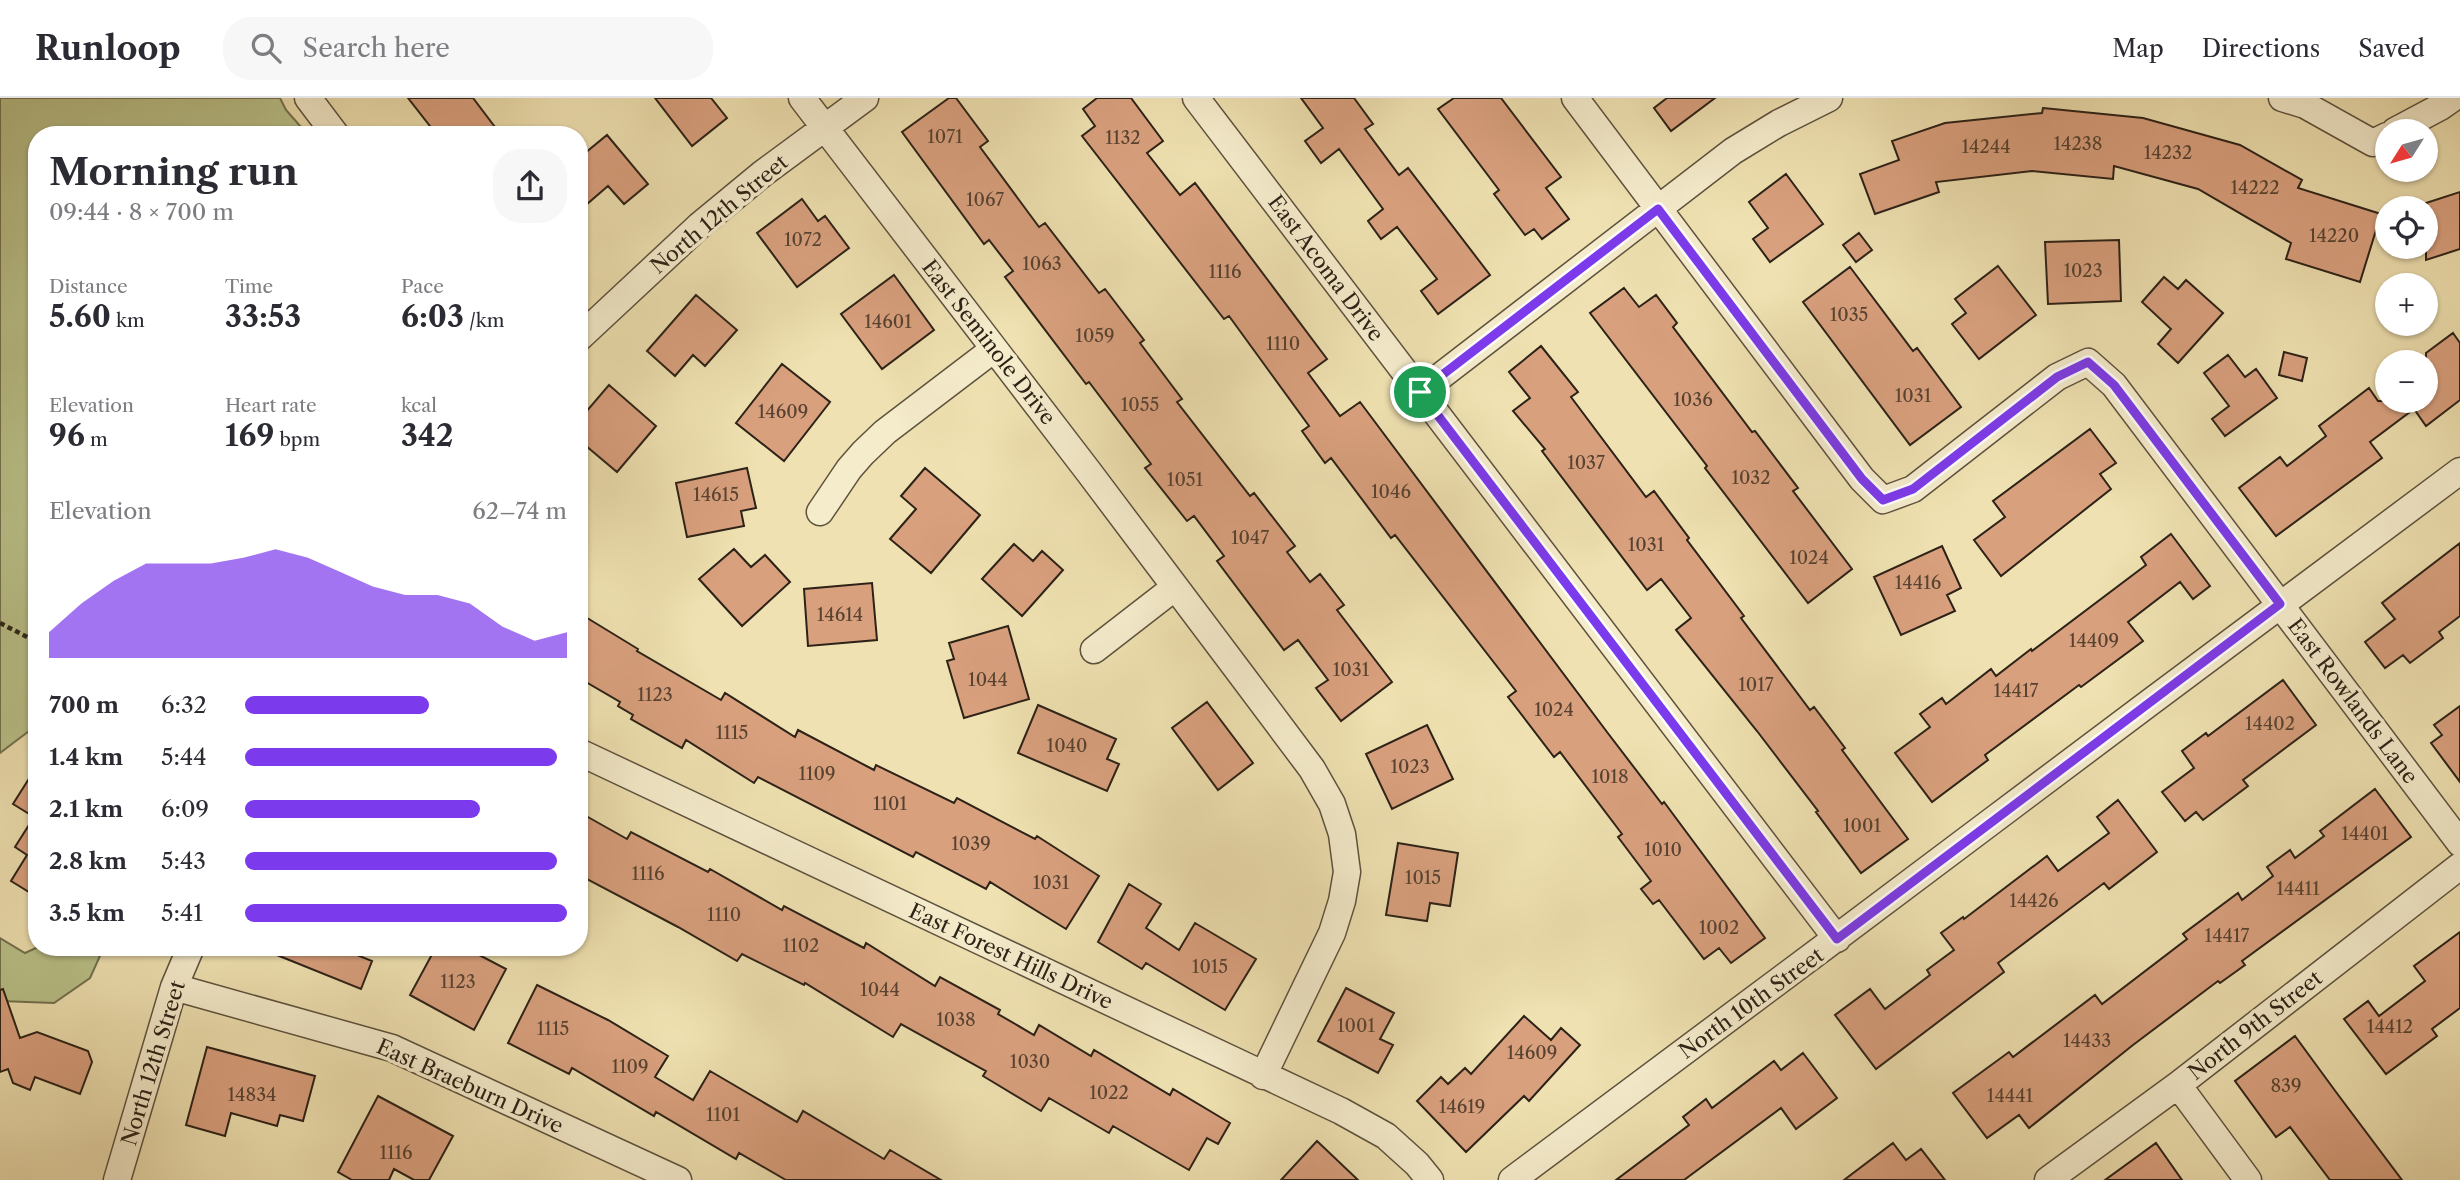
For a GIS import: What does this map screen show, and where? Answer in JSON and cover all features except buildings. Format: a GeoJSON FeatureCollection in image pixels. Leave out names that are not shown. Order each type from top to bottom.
{"type":"FeatureCollection","features":[{"type":"Feature","properties":{"kind":"street"},"geometry":{"type":"LineString","coordinates":[[308,98],[329,126]]}},
{"type":"Feature","properties":{"kind":"street","name":"East Seminole Drive"},"geometry":{"type":"LineString","coordinates":[[802,98],[1312,769],[1332,804],[1342,834],[1347,872],[1342,901],[1332,933],[1263,1076]]}},
{"type":"Feature","properties":{"kind":"street","name":"North 12th Street"},"geometry":{"type":"LineString","coordinates":[[588,330],[699,226],[762,174],[865,98]]}},
{"type":"Feature","properties":{"kind":"street","name":"East Acoma Drive"},"geometry":{"type":"LineString","coordinates":[[1196,98],[1837,939]]}},
{"type":"Feature","properties":{"kind":"street"},"geometry":{"type":"LineString","coordinates":[[1575,98],[1658,209]]}},
{"type":"Feature","properties":{"kind":"street"},"geometry":{"type":"LineString","coordinates":[[1420,392],[1733,151],[1779,123],[1829,98]]}},
{"type":"Feature","properties":{"kind":"street"},"geometry":{"type":"LineString","coordinates":[[2282,98],[2305,105],[2375,142]]}},
{"type":"Feature","properties":{"kind":"street"},"geometry":{"type":"LineString","coordinates":[[2418,119],[2453,98]]}},
{"type":"Feature","properties":{"kind":"street","name":"East Rowlands Lane"},"geometry":{"type":"LineString","coordinates":[[1658,209],[1862,479],[1883,500],[1913,489],[2057,377],[2088,362],[2114,385],[2460,844]]}},
{"type":"Feature","properties":{"kind":"street"},"geometry":{"type":"LineString","coordinates":[[820,512],[849,469],[885,432],[994,349]]}},
{"type":"Feature","properties":{"kind":"street","name":"North 10th Street"},"geometry":{"type":"LineString","coordinates":[[1512,1180],[2460,471]]}},
{"type":"Feature","properties":{"kind":"street"},"geometry":{"type":"LineString","coordinates":[[1094,650],[1174,588]]}},
{"type":"Feature","properties":{"kind":"street","name":"East Forest Hills Drive"},"geometry":{"type":"LineString","coordinates":[[588,756],[1341,1111],[1386,1136],[1417,1164],[1430,1180]]}},
{"type":"Feature","properties":{"kind":"street","name":"North 9th Street"},"geometry":{"type":"LineString","coordinates":[[2048,1180],[2178,1085],[2460,866]]}},
{"type":"Feature","properties":{"kind":"street","name":"North 12th Street"},"geometry":{"type":"LineString","coordinates":[[117,1180],[174,987],[187,956]]}},
{"type":"Feature","properties":{"kind":"street","name":"East Braeburn Drive"},"geometry":{"type":"LineString","coordinates":[[174,987],[393,1048],[678,1180]]}},
{"type":"Feature","properties":{"kind":"street"},"geometry":{"type":"LineString","coordinates":[[2178,1085],[2248,1180]]}},
{"type":"Feature","properties":{"kind":"path"},"geometry":{"type":"LineString","coordinates":[[0,623],[28,637]]}},
{"type":"Feature","properties":{"kind":"green space"},"geometry":{"type":"Polygon","coordinates":[[[0,98],[280,98],[286,110],[300,126],[28,126],[28,732],[0,753],[0,98]]]}},
{"type":"Feature","properties":{"kind":"green space"},"geometry":{"type":"Polygon","coordinates":[[[0,938],[25,953],[28,952],[28,956],[100,956],[90,978],[54,1003],[0,1001],[0,938]]]}},
{"type":"Feature","properties":{"kind":"route"},"geometry":{"type":"LineString","coordinates":[[1658,209],[1862,479],[1883,500],[1913,489],[2057,377],[2088,362],[2114,385],[2280,604],[1837,939],[1420,392],[1658,209]]}}]}
